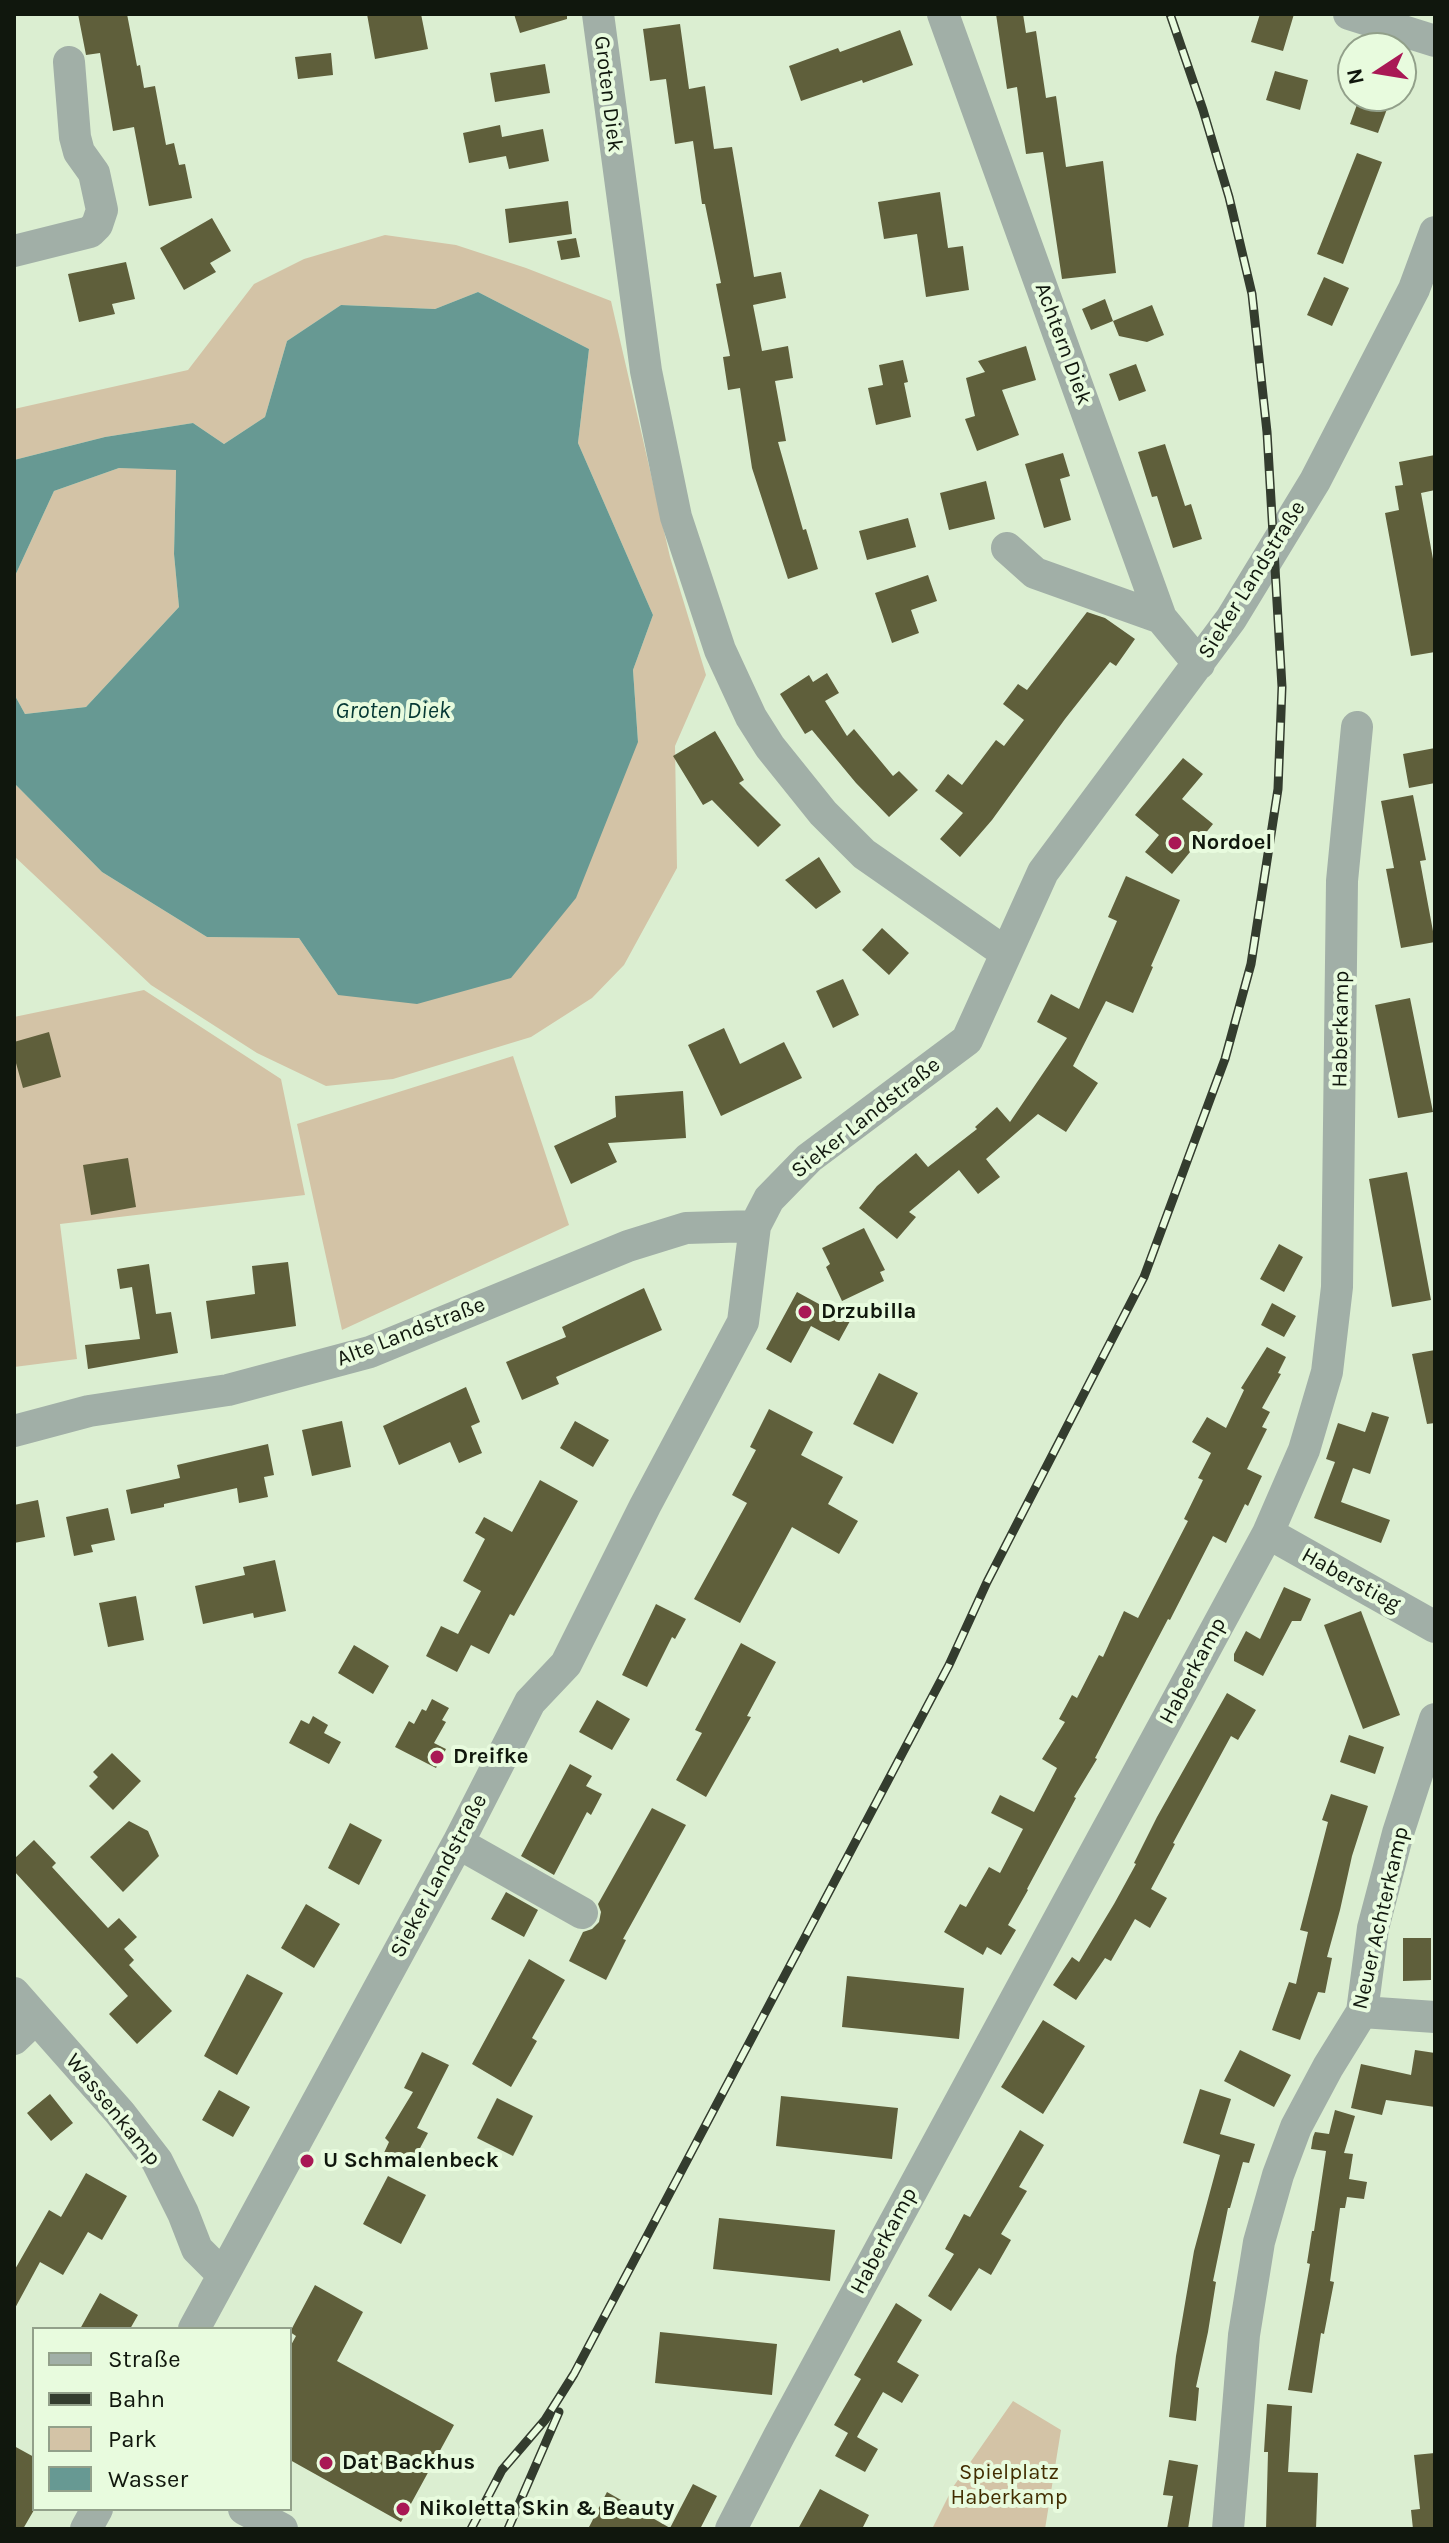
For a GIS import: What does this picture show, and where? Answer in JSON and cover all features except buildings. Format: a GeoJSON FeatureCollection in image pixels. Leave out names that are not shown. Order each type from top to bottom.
{"type":"FeatureCollection","features":[{"type":"Feature","properties":{"kind":"street","name":"Achtern Diek"},"geometry":{"type":"LineString","coordinates":[[943,14],[1161,618],[1199,664]]}},
{"type":"Feature","properties":{"kind":"street"},"geometry":{"type":"LineString","coordinates":[[1349,14],[1435,41]]}},
{"type":"Feature","properties":{"kind":"street","name":"Groten Diek"},"geometry":{"type":"LineString","coordinates":[[605,15],[646,371],[676,517],[720,650],[751,717],[770,747],[823,813],[864,854],[1006,953]]}},
{"type":"Feature","properties":{"kind":"street"},"geometry":{"type":"LineString","coordinates":[[14,251],[90,232],[97,225],[102,210],[94,173],[79,152],[75,137],[69,62]]}},
{"type":"Feature","properties":{"kind":"street","name":"Sieker Landstraße"},"geometry":{"type":"LineString","coordinates":[[195,2327],[458,1843],[530,1702],[566,1664],[645,1506],[743,1322],[755,1226],[769,1199],[809,1158],[967,1040],[1043,872],[1231,619],[1425,296],[1435,232]]}},
{"type":"Feature","properties":{"kind":"street"},"geometry":{"type":"LineString","coordinates":[[1007,548],[1035,573],[1161,618]]}},
{"type":"Feature","properties":{"kind":"street","name":"Haberkamp"},"geometry":{"type":"LineString","coordinates":[[731,2529],[1268,1533],[1304,1450],[1327,1372],[1337,1287],[1342,881],[1357,727]]}},
{"type":"Feature","properties":{"kind":"street","name":"Alte Landstraße"},"geometry":{"type":"LineString","coordinates":[[14,1431],[89,1411],[228,1390],[370,1352],[628,1246],[686,1228],[755,1226]]}},
{"type":"Feature","properties":{"kind":"street","name":"Haberstieg"},"geometry":{"type":"LineString","coordinates":[[1268,1533],[1435,1627]]}},
{"type":"Feature","properties":{"kind":"street","name":"Neuer Achterkamp"},"geometry":{"type":"LineString","coordinates":[[1228,2529],[1244,2335],[1259,2242],[1278,2175],[1296,2127],[1362,2012],[1373,1928],[1398,1833],[1435,1719]]}},
{"type":"Feature","properties":{"kind":"street"},"geometry":{"type":"LineString","coordinates":[[458,1843],[582,1913]]}},
{"type":"Feature","properties":{"kind":"street","name":"Wassenkamp"},"geometry":{"type":"LineString","coordinates":[[14,1993],[25,2028],[120,2113],[157,2161],[197,2249],[223,2275]]}},
{"type":"Feature","properties":{"kind":"street"},"geometry":{"type":"LineString","coordinates":[[1362,2012],[1435,2017]]}},
{"type":"Feature","properties":{"kind":"street"},"geometry":{"type":"LineString","coordinates":[[86,2529],[96,2511]]}},
{"type":"Feature","properties":{"kind":"street"},"geometry":{"type":"LineString","coordinates":[[248,2511],[282,2529]]}},
{"type":"Feature","properties":{"kind":"green space"},"geometry":{"type":"Polygon","coordinates":[[[385,235],[456,245],[611,301],[670,557],[706,675],[675,746],[677,868],[624,965],[592,998],[531,1037],[393,1079],[326,1086],[257,1053],[151,985],[14,856],[14,783],[102,872],[207,937],[299,938],[338,995],[638,742],[633,670],[653,615],[578,443],[589,349],[478,292],[435,309],[341,305],[287,341],[265,417],[224,444],[193,423],[105,437],[14,460],[14,409],[188,370],[254,284],[304,259],[385,235]]]}},
{"type":"Feature","properties":{"kind":"green space"},"geometry":{"type":"Polygon","coordinates":[[[119,468],[176,469],[174,554],[179,607],[86,707],[25,714],[14,694],[14,578],[54,491],[119,468]]]}},
{"type":"Feature","properties":{"kind":"green space"},"geometry":{"type":"Polygon","coordinates":[[[144,990],[281,1079],[305,1195],[60,1224],[77,1359],[14,1367],[14,1017],[144,990]]]}},
{"type":"Feature","properties":{"kind":"green space"},"geometry":{"type":"Polygon","coordinates":[[[513,1056],[569,1225],[342,1330],[297,1124],[513,1056]]]}},
{"type":"Feature","properties":{"kind":"green space","name":"Spielplatz Haberkamp"},"geometry":{"type":"Polygon","coordinates":[[[1013,2401],[1061,2430],[1045,2529],[932,2529],[953,2487],[1013,2401]]]}},
{"type":"Feature","properties":{"kind":"water","name":"Groten Diek"},"geometry":{"type":"Polygon","coordinates":[[[478,292],[589,349],[578,443],[653,615],[633,670],[638,742],[576,898],[511,978],[417,1004],[338,995],[299,938],[207,937],[102,872],[14,783],[14,694],[25,714],[86,707],[179,607],[174,554],[176,470],[119,468],[54,491],[14,578],[14,460],[105,437],[193,423],[224,444],[265,417],[287,341],[341,305],[435,309],[478,292]]]}},
{"type":"Feature","properties":{"kind":"railway"},"geometry":{"type":"LineString","coordinates":[[471,2529],[502,2470],[545,2420],[574,2374],[949,1665],[987,1582],[1144,1277],[1225,1059],[1251,964],[1278,789],[1282,687],[1267,432],[1252,294],[1229,197],[1170,14]]}},
{"type":"Feature","properties":{"kind":"railway"},"geometry":{"type":"LineString","coordinates":[[508,2529],[559,2412]]}},
{"type":"Feature","properties":{"kind":"place","name":"Nordoel"},"geometry":{"type":"Point","coordinates":[1175,843]}},
{"type":"Feature","properties":{"kind":"place","name":"Drzubilla"},"geometry":{"type":"Point","coordinates":[805,1312]}},
{"type":"Feature","properties":{"kind":"place","name":"Dreifke"},"geometry":{"type":"Point","coordinates":[437,1757]}},
{"type":"Feature","properties":{"kind":"place","name":"U Schmalenbeck"},"geometry":{"type":"Point","coordinates":[307,2161]}},
{"type":"Feature","properties":{"kind":"place","name":"Dat Backhus"},"geometry":{"type":"Point","coordinates":[326,2463]}},
{"type":"Feature","properties":{"kind":"place","name":"Nikoletta Skin & Beauty"},"geometry":{"type":"Point","coordinates":[403,2509]}}]}
